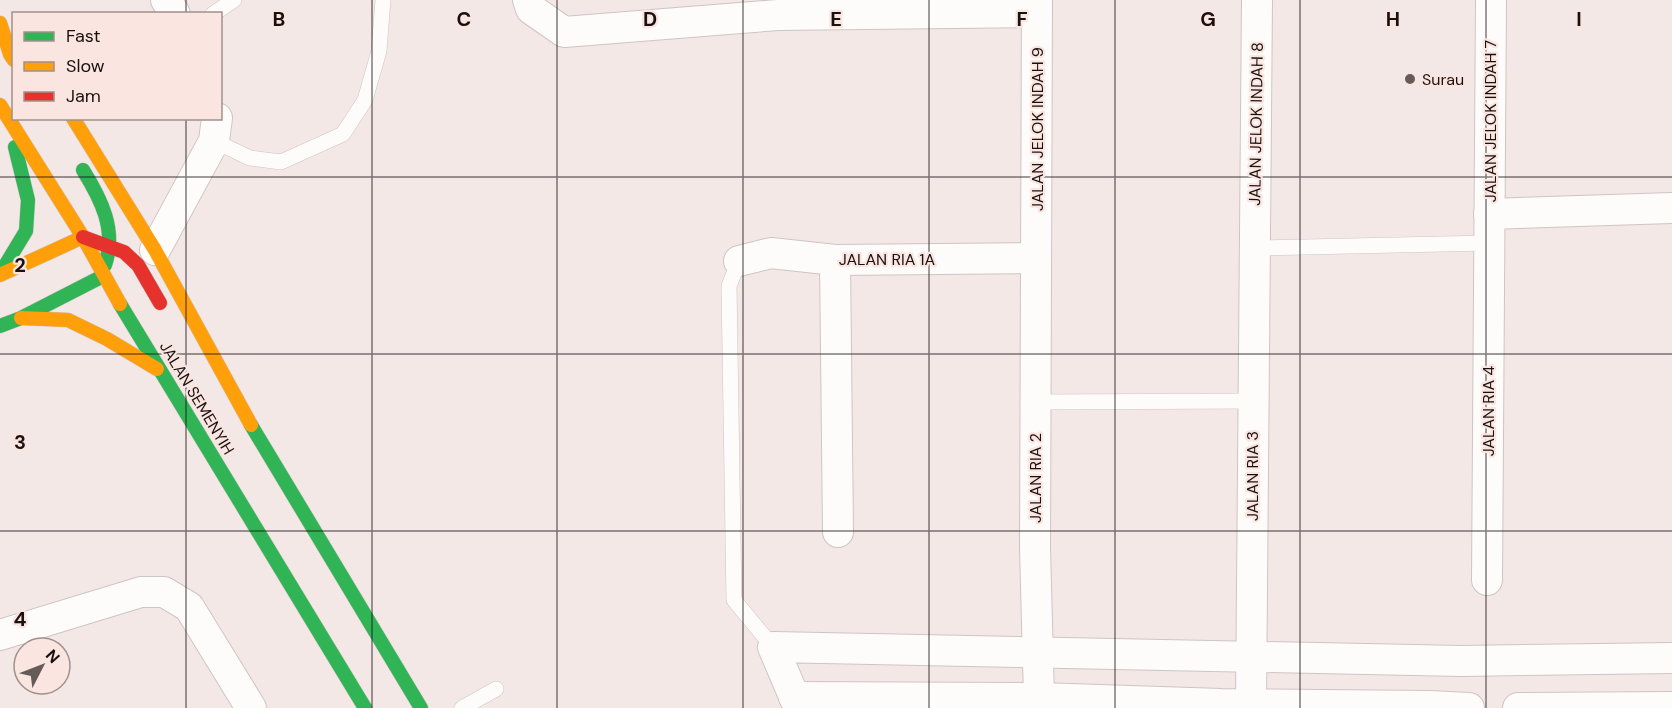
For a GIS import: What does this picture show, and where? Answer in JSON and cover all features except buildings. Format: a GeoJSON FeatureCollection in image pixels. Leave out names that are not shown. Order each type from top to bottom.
{"type":"FeatureCollection","features":[{"type":"Feature","properties":{"kind":"main road"},"geometry":{"type":"LineString","coordinates":[[2,17],[9,54],[12,58]]}},
{"type":"Feature","properties":{"kind":"main road"},"geometry":{"type":"LineString","coordinates":[[0,274],[26,231],[28,200],[20,161],[1,107]]}},
{"type":"Feature","properties":{"kind":"main road","name":"JALAN SEMENYIH"},"geometry":{"type":"LineString","coordinates":[[1,107],[83,237],[103,276],[365,708]]}},
{"type":"Feature","properties":{"kind":"main road","name":"JALAN SEMENYIH"},"geometry":{"type":"LineString","coordinates":[[74,120],[155,250],[259,440],[421,708]]}},
{"type":"Feature","properties":{"kind":"main road"},"geometry":{"type":"LineString","coordinates":[[0,326],[21,318],[103,276],[110,246],[107,223],[100,202],[76,158]]}},
{"type":"Feature","properties":{"kind":"main road"},"geometry":{"type":"LineString","coordinates":[[0,274],[83,237],[124,252],[138,265],[168,316]]}},
{"type":"Feature","properties":{"kind":"main road"},"geometry":{"type":"LineString","coordinates":[[21,318],[69,320],[162,371]]}},
{"type":"Feature","properties":{"kind":"main road"},"geometry":{"type":"LineString","coordinates":[[214,386],[259,440]]}},
{"type":"Feature","properties":{"kind":"street","name":"JALAN JELOK INDAH 8"},"geometry":{"type":"LineString","coordinates":[[1254,248],[1257,0]]}},
{"type":"Feature","properties":{"kind":"street","name":"JALAN JELOK INDAH 7"},"geometry":{"type":"LineString","coordinates":[[1489,228],[1491,0]]}},
{"type":"Feature","properties":{"kind":"street"},"geometry":{"type":"LineString","coordinates":[[529,4],[564,32],[779,8],[1037,6]]}},
{"type":"Feature","properties":{"kind":"street","name":"JALAN JELOK INDAH 9"},"geometry":{"type":"LineString","coordinates":[[1036,258],[1037,6]]}},
{"type":"Feature","properties":{"kind":"street"},"geometry":{"type":"LineString","coordinates":[[155,250],[216,130]]}},
{"type":"Feature","properties":{"kind":"street"},"geometry":{"type":"LineString","coordinates":[[1489,228],[1672,208]]}},
{"type":"Feature","properties":{"kind":"street","name":"JALAN RIA 4"},"geometry":{"type":"LineString","coordinates":[[1487,580],[1489,228]]}},
{"type":"Feature","properties":{"kind":"street","name":"JALAN RIA 3"},"geometry":{"type":"LineString","coordinates":[[1232,706],[1251,657],[1254,248]]}},
{"type":"Feature","properties":{"kind":"street","name":"JALAN RIA 1A"},"geometry":{"type":"LineString","coordinates":[[739,261],[771,253],[835,260],[1036,258]]}},
{"type":"Feature","properties":{"kind":"street","name":"JALAN RIA 2"},"geometry":{"type":"LineString","coordinates":[[1036,258],[1035,548],[1039,698]]}},
{"type":"Feature","properties":{"kind":"street"},"geometry":{"type":"LineString","coordinates":[[835,260],[838,532]]}},
{"type":"Feature","properties":{"kind":"street"},"geometry":{"type":"LineString","coordinates":[[0,635],[141,592],[164,592],[189,607],[250,708]]}},
{"type":"Feature","properties":{"kind":"street"},"geometry":{"type":"LineString","coordinates":[[1469,708],[1232,706],[1039,698],[994,703],[797,703],[773,647],[1461,661],[1672,658]]}},
{"type":"Feature","properties":{"kind":"street"},"geometry":{"type":"LineString","coordinates":[[1518,708],[1672,707]]}},
{"type":"Feature","properties":{"kind":"lane"},"geometry":{"type":"LineString","coordinates":[[216,12],[234,0]]}},
{"type":"Feature","properties":{"kind":"lane"},"geometry":{"type":"LineString","coordinates":[[216,130],[250,158],[281,162],[343,134],[365,100],[374,70],[379,51],[383,0]]}},
{"type":"Feature","properties":{"kind":"lane"},"geometry":{"type":"LineString","coordinates":[[1254,248],[1489,228]]}},
{"type":"Feature","properties":{"kind":"lane"},"geometry":{"type":"LineString","coordinates":[[739,261],[729,286],[734,600],[773,647]]}},
{"type":"Feature","properties":{"kind":"lane"},"geometry":{"type":"LineString","coordinates":[[1036,402],[1253,400]]}},
{"type":"Feature","properties":{"kind":"lane"},"geometry":{"type":"LineString","coordinates":[[462,708],[496,689]]}},
{"type":"Feature","properties":{"kind":"traffic: fast"},"geometry":{"type":"LineString","coordinates":[[0,274],[26,231],[28,200],[15,147]]}},
{"type":"Feature","properties":{"kind":"traffic: fast"},"geometry":{"type":"LineString","coordinates":[[83,170],[96,192],[108,227],[108,252],[105,265]]}},
{"type":"Feature","properties":{"kind":"traffic: fast"},"geometry":{"type":"LineString","coordinates":[[0,326],[21,318],[103,276]]}},
{"type":"Feature","properties":{"kind":"traffic: fast"},"geometry":{"type":"LineString","coordinates":[[120,304],[365,708]]}},
{"type":"Feature","properties":{"kind":"traffic: fast"},"geometry":{"type":"LineString","coordinates":[[251,425],[421,708]]}},
{"type":"Feature","properties":{"kind":"traffic: slow"},"geometry":{"type":"LineString","coordinates":[[0,23],[12,57]]}},
{"type":"Feature","properties":{"kind":"traffic: slow"},"geometry":{"type":"LineString","coordinates":[[0,105],[83,237],[120,304]]}},
{"type":"Feature","properties":{"kind":"traffic: slow"},"geometry":{"type":"LineString","coordinates":[[74,120],[155,250],[251,425]]}},
{"type":"Feature","properties":{"kind":"traffic: slow"},"geometry":{"type":"LineString","coordinates":[[0,275],[83,237]]}},
{"type":"Feature","properties":{"kind":"traffic: slow"},"geometry":{"type":"LineString","coordinates":[[21,318],[68,320],[107,339],[157,369]]}},
{"type":"Feature","properties":{"kind":"traffic: jam"},"geometry":{"type":"LineString","coordinates":[[83,237],[124,252],[138,265],[160,303]]}},
{"type":"Feature","properties":{"kind":"place","name":"Surau"},"geometry":{"type":"Point","coordinates":[1410,79]}}]}
